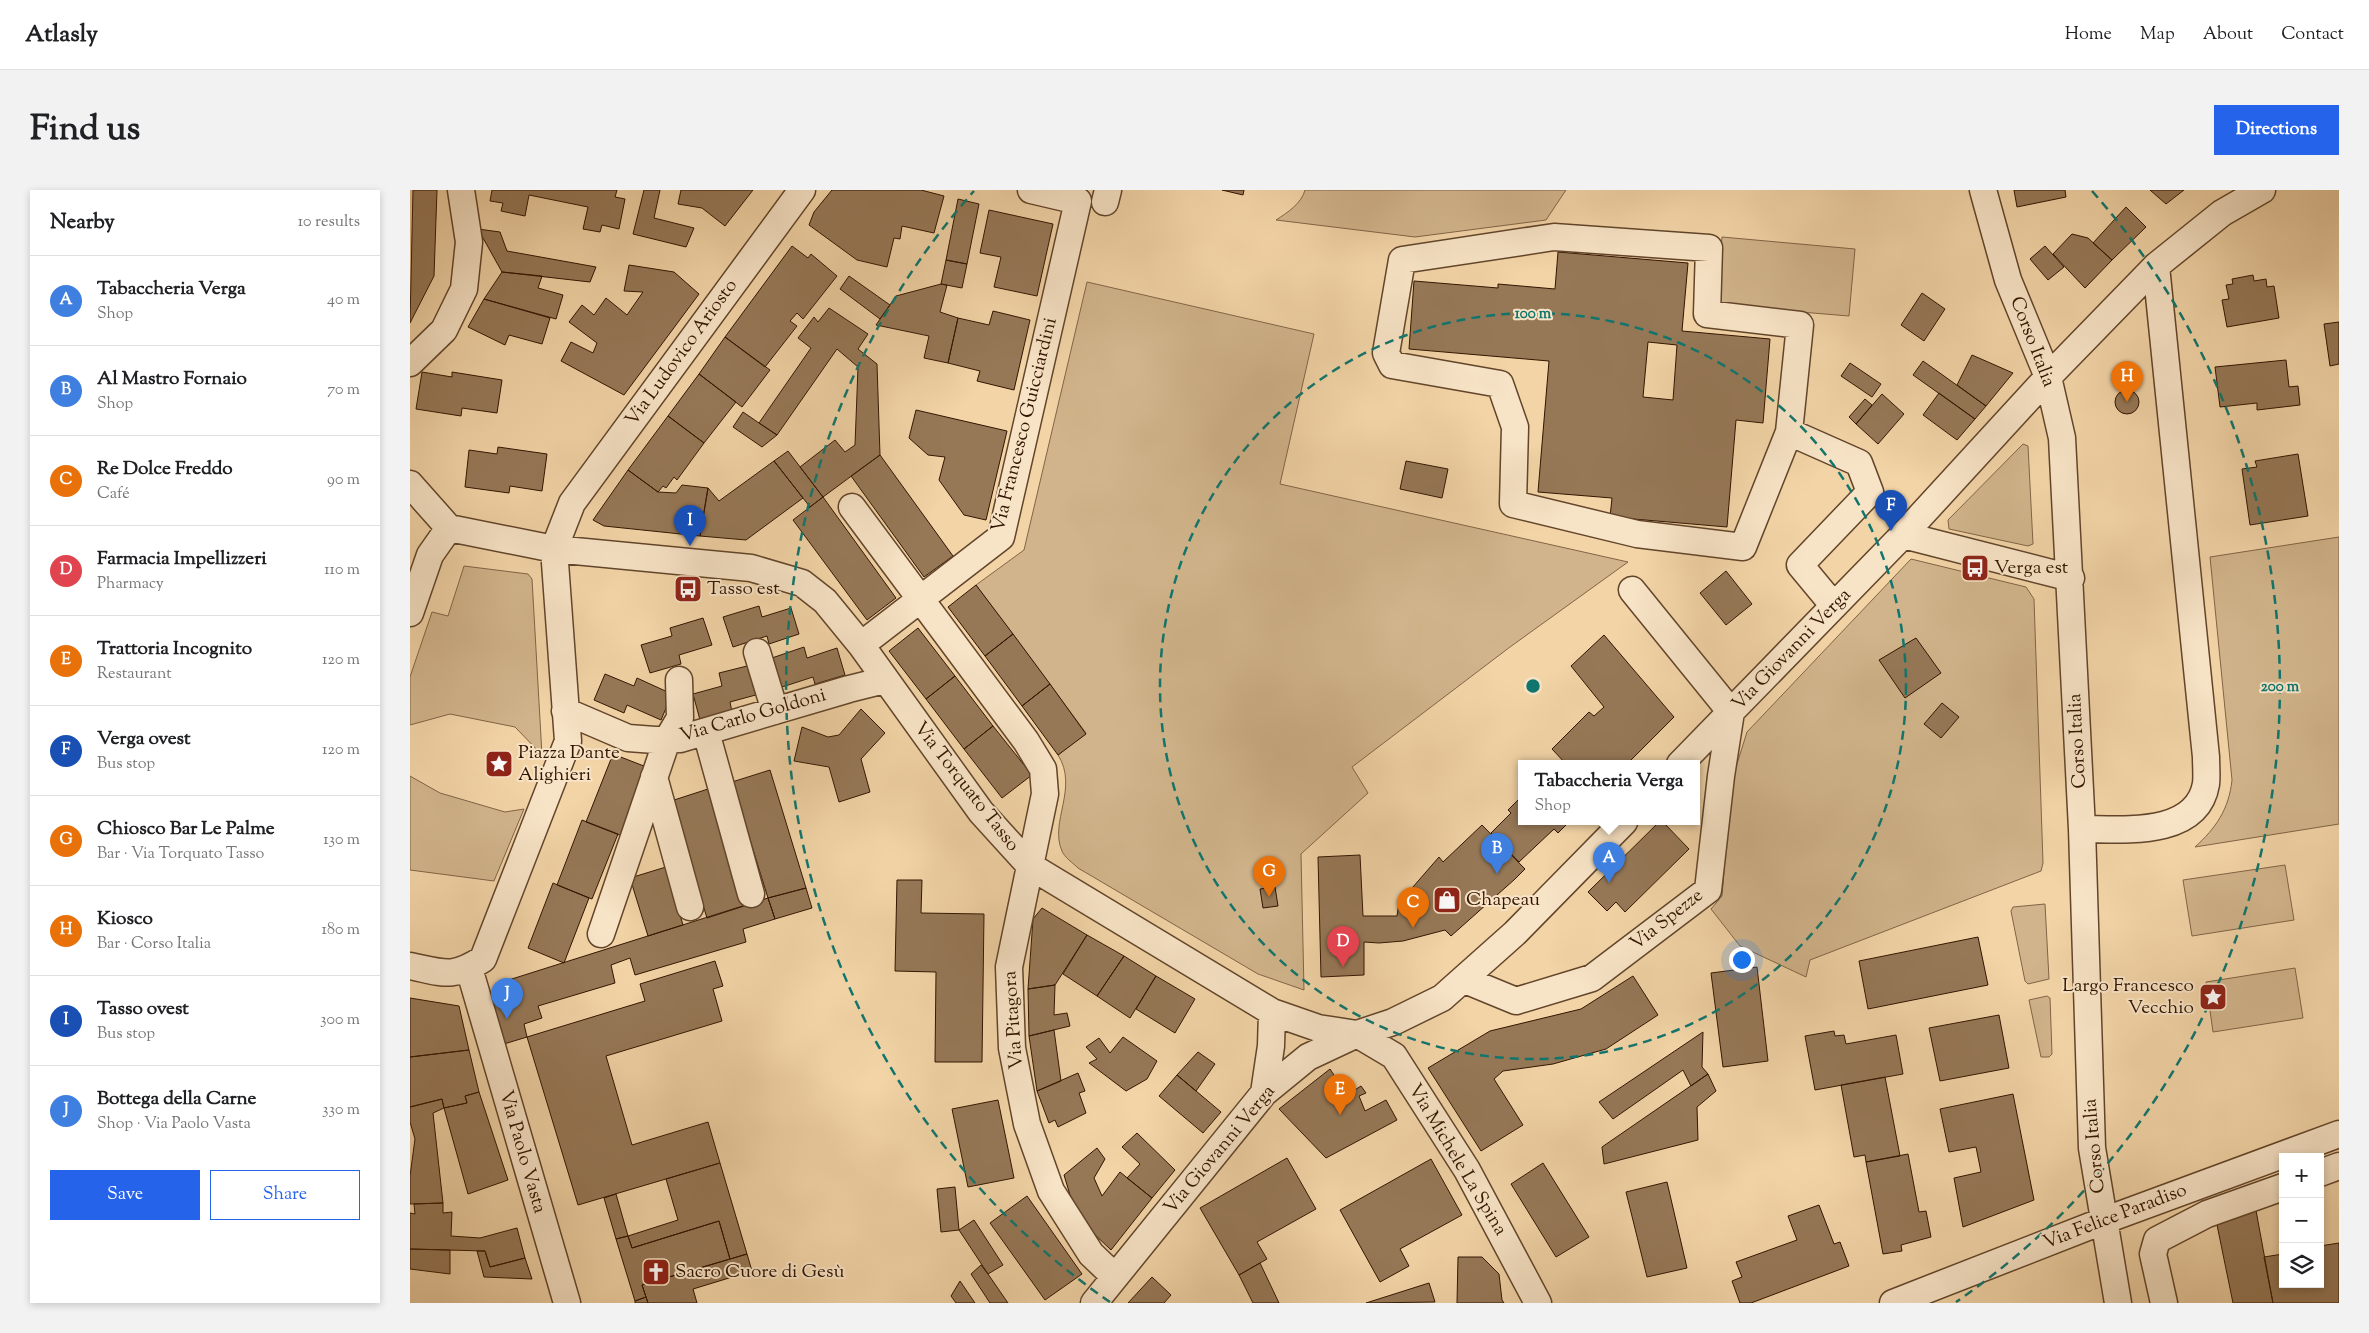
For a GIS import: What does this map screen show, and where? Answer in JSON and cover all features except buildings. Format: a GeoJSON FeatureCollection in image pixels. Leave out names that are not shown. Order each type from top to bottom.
{"type":"FeatureCollection","features":[{"type":"Feature","properties":{"kind":"street"},"geometry":{"type":"LineString","coordinates":[[410,363],[444,330],[464,289],[469,242],[461,190]]}},
{"type":"Feature","properties":{"kind":"street","name":"Via Ludovico Ariosto"},"geometry":{"type":"LineString","coordinates":[[554,549],[572,503],[802,190]]}},
{"type":"Feature","properties":{"kind":"street","name":"Via Francesco Guicciardini"},"geometry":{"type":"LineString","coordinates":[[861,645],[1001,537],[1078,201],[1031,190]]}},
{"type":"Feature","properties":{"kind":"street","name":"Corso Italia"},"geometry":{"type":"LineString","coordinates":[[1983,190],[2008,280],[2048,377],[2062,438],[2071,578],[2082,829],[2092,1148],[2118,1303]]}},
{"type":"Feature","properties":{"kind":"street","name":"Via Giovanni Verga"},"geometry":{"type":"LineString","coordinates":[[1684,760],[1903,535],[2048,377],[2156,266],[2222,213],[2262,190]]}},
{"type":"Feature","properties":{"kind":"street"},"geometry":{"type":"LineString","coordinates":[[1554,237],[1709,248],[1707,314],[1800,325],[1789,432],[1743,547],[1637,534],[1513,504],[1515,427],[1500,384],[1392,365],[1386,353],[1402,260],[1554,237]]}},
{"type":"Feature","properties":{"kind":"street"},"geometry":{"type":"LineString","coordinates":[[2082,829],[2149,828],[2178,821],[2196,806],[2206,786],[2206,757],[2156,266]]}},
{"type":"Feature","properties":{"kind":"street"},"geometry":{"type":"LineString","coordinates":[[1789,432],[1859,464],[1870,492],[1800,565],[1834,606]]}},
{"type":"Feature","properties":{"kind":"street"},"geometry":{"type":"LineString","coordinates":[[410,484],[445,524],[430,555],[410,613]]}},
{"type":"Feature","properties":{"kind":"street","name":"Via Pitagora"},"geometry":{"type":"LineString","coordinates":[[852,507],[1026,741],[1043,769],[1045,794],[1009,967],[1012,1048],[1027,1124],[1050,1191],[1091,1254],[1115,1277]]}},
{"type":"Feature","properties":{"kind":"street","name":"Via Torquato Tasso"},"geometry":{"type":"LineString","coordinates":[[445,524],[554,549],[594,551],[750,568],[802,584],[825,601],[861,645],[981,812],[1030,866],[1272,1012],[1318,1028],[1357,1034]]}},
{"type":"Feature","properties":{"kind":"street"},"geometry":{"type":"LineString","coordinates":[[1903,535],[2071,578]]}},
{"type":"Feature","properties":{"kind":"street"},"geometry":{"type":"LineString","coordinates":[[410,966],[450,974],[468,968],[483,959],[568,741],[554,549]]}},
{"type":"Feature","properties":{"kind":"street"},"geometry":{"type":"LineString","coordinates":[[1632,590],[1731,712]]}},
{"type":"Feature","properties":{"kind":"street"},"geometry":{"type":"LineString","coordinates":[[757,652],[775,711]]}},
{"type":"Feature","properties":{"kind":"street"},"geometry":{"type":"LineString","coordinates":[[601,934],[654,777],[668,740],[680,718],[679,680]]}},
{"type":"Feature","properties":{"kind":"street","name":"Via Carlo Goldoni"},"geometry":{"type":"LineString","coordinates":[[565,711],[628,738],[668,740],[706,732],[885,680]]}},
{"type":"Feature","properties":{"kind":"street","name":"Via Spezze"},"geometry":{"type":"LineString","coordinates":[[1464,980],[1516,1002],[1592,978],[1708,890],[1721,776],[1731,712]]}},
{"type":"Feature","properties":{"kind":"street"},"geometry":{"type":"LineString","coordinates":[[706,732],[751,894]]}},
{"type":"Feature","properties":{"kind":"street"},"geometry":{"type":"LineString","coordinates":[[654,777],[690,908]]}},
{"type":"Feature","properties":{"kind":"street","name":"Via Giovanni Verga"},"geometry":{"type":"LineString","coordinates":[[1094,1303],[1264,1093],[1308,1057],[1357,1034],[1394,1022],[1442,998],[1515,933],[1621,825]]}},
{"type":"Feature","properties":{"kind":"street","name":"Via Paolo Vasta"},"geometry":{"type":"LineString","coordinates":[[468,968],[567,1303]]}},
{"type":"Feature","properties":{"kind":"street"},"geometry":{"type":"LineString","coordinates":[[1264,1093],[1271,1046],[1272,1012]]}},
{"type":"Feature","properties":{"kind":"street","name":"Via Michele La Spina"},"geometry":{"type":"LineString","coordinates":[[1357,1034],[1394,1056],[1468,1170],[1538,1303]]}},
{"type":"Feature","properties":{"kind":"street","name":"Via Felice Paradiso"},"geometry":{"type":"LineString","coordinates":[[1893,1303],[2103,1221],[2339,1134]]}},
{"type":"Feature","properties":{"kind":"street"},"geometry":{"type":"LineString","coordinates":[[2324,1172],[2339,1166]]}},
{"type":"Feature","properties":{"kind":"street"},"geometry":{"type":"LineString","coordinates":[[2164,1303],[2153,1254],[2156,1240],[2207,1214],[2279,1187]]}},
{"type":"Feature","properties":{"kind":"shaded area"},"geometry":{"type":"Polygon","coordinates":[[[1305,190],[1566,190],[1546,220],[1415,237],[1276,220],[1301,199],[1305,190]]]}},
{"type":"Feature","properties":{"kind":"shaded area"},"geometry":{"type":"Polygon","coordinates":[[[1722,237],[1855,249],[1849,316],[1716,305],[1722,237]]]}},
{"type":"Feature","properties":{"kind":"shaded area"},"geometry":{"type":"Polygon","coordinates":[[[1087,282],[1314,334],[1280,484],[1628,562],[1510,647],[1352,767],[1368,793],[1301,854],[1304,990],[1258,974],[1078,868],[1065,855],[1059,840],[1059,828],[1066,780],[1064,767],[1058,755],[1086,733],[976,585],[1024,550],[1087,282]]]}},
{"type":"Feature","properties":{"kind":"shaded area"},"geometry":{"type":"Polygon","coordinates":[[[2023,444],[2028,446],[2033,544],[2028,546],[1949,529],[1948,520],[2023,444]]]}},
{"type":"Feature","properties":{"kind":"shaded area"},"geometry":{"type":"Polygon","coordinates":[[[2339,537],[2339,824],[2195,847],[2209,833],[2225,809],[2232,780],[2210,557],[2339,537]]]}},
{"type":"Feature","properties":{"kind":"shaded area"},"geometry":{"type":"Polygon","coordinates":[[[1911,559],[2026,587],[2034,599],[2043,863],[2041,871],[1810,960],[1806,977],[1740,946],[1711,909],[1722,896],[1731,783],[1747,732],[1911,559]]]}},
{"type":"Feature","properties":{"kind":"shaded area"},"geometry":{"type":"Polygon","coordinates":[[[464,566],[528,574],[532,579],[542,755],[515,727],[450,714],[410,725],[410,677],[432,612],[448,616],[464,566]]]}},
{"type":"Feature","properties":{"kind":"shaded area"},"geometry":{"type":"Polygon","coordinates":[[[410,776],[440,793],[505,812],[524,809],[494,881],[410,870],[410,776]]]}},
{"type":"Feature","properties":{"kind":"shaded area"},"geometry":{"type":"Polygon","coordinates":[[[2285,865],[2294,920],[2192,936],[2183,880],[2285,865]]]}},
{"type":"Feature","properties":{"kind":"shaded area"},"geometry":{"type":"Polygon","coordinates":[[[2045,904],[2049,979],[2028,984],[2025,981],[2011,911],[2013,907],[2045,904]]]}},
{"type":"Feature","properties":{"kind":"shaded area"},"geometry":{"type":"Polygon","coordinates":[[[2295,968],[2303,1018],[2213,1032],[2206,982],[2295,968]]]}},
{"type":"Feature","properties":{"kind":"shaded area"},"geometry":{"type":"Polygon","coordinates":[[[2047,996],[2050,998],[2052,1054],[2049,1057],[2041,1057],[2029,1000],[2047,996]]]}},
{"type":"Feature","properties":{"kind":"place","name":"Kiosco"},"geometry":{"type":"Point","coordinates":[2127,402]}},
{"type":"Feature","properties":{"kind":"place","name":"Verga ovest"},"geometry":{"type":"Point","coordinates":[1891,531]}},
{"type":"Feature","properties":{"kind":"place","name":"Tasso ovest"},"geometry":{"type":"Point","coordinates":[690,546]}},
{"type":"Feature","properties":{"kind":"place","name":"Verga est"},"geometry":{"type":"Point","coordinates":[1975,568]}},
{"type":"Feature","properties":{"kind":"place","name":"Tasso est"},"geometry":{"type":"Point","coordinates":[688,589]}},
{"type":"Feature","properties":{"kind":"place","name":"Piazza Dante Alighieri"},"geometry":{"type":"Point","coordinates":[499,764]}},
{"type":"Feature","properties":{"kind":"place","name":"Al Mastro Fornaio"},"geometry":{"type":"Point","coordinates":[1497,874]}},
{"type":"Feature","properties":{"kind":"place","name":"Tabaccheria Verga"},"geometry":{"type":"Point","coordinates":[1609,883]}},
{"type":"Feature","properties":{"kind":"place","name":"Chiosco Bar Le Palme"},"geometry":{"type":"Point","coordinates":[1269,897]}},
{"type":"Feature","properties":{"kind":"place","name":"Chapeau"},"geometry":{"type":"Point","coordinates":[1447,900]}},
{"type":"Feature","properties":{"kind":"place","name":"Re Dolce Freddo"},"geometry":{"type":"Point","coordinates":[1413,928]}},
{"type":"Feature","properties":{"kind":"place","name":"Farmacia Impellizzeri"},"geometry":{"type":"Point","coordinates":[1343,967]}},
{"type":"Feature","properties":{"kind":"place","name":"Largo Francesco Vecchio"},"geometry":{"type":"Point","coordinates":[2213,997]}},
{"type":"Feature","properties":{"kind":"place","name":"Bottega della Carne"},"geometry":{"type":"Point","coordinates":[507,1019]}},
{"type":"Feature","properties":{"kind":"place","name":"Trattoria Incognito"},"geometry":{"type":"Point","coordinates":[1340,1115]}},
{"type":"Feature","properties":{"kind":"place","name":"Sacro Cuore di Gesù"},"geometry":{"type":"Point","coordinates":[656,1272]}}]}
